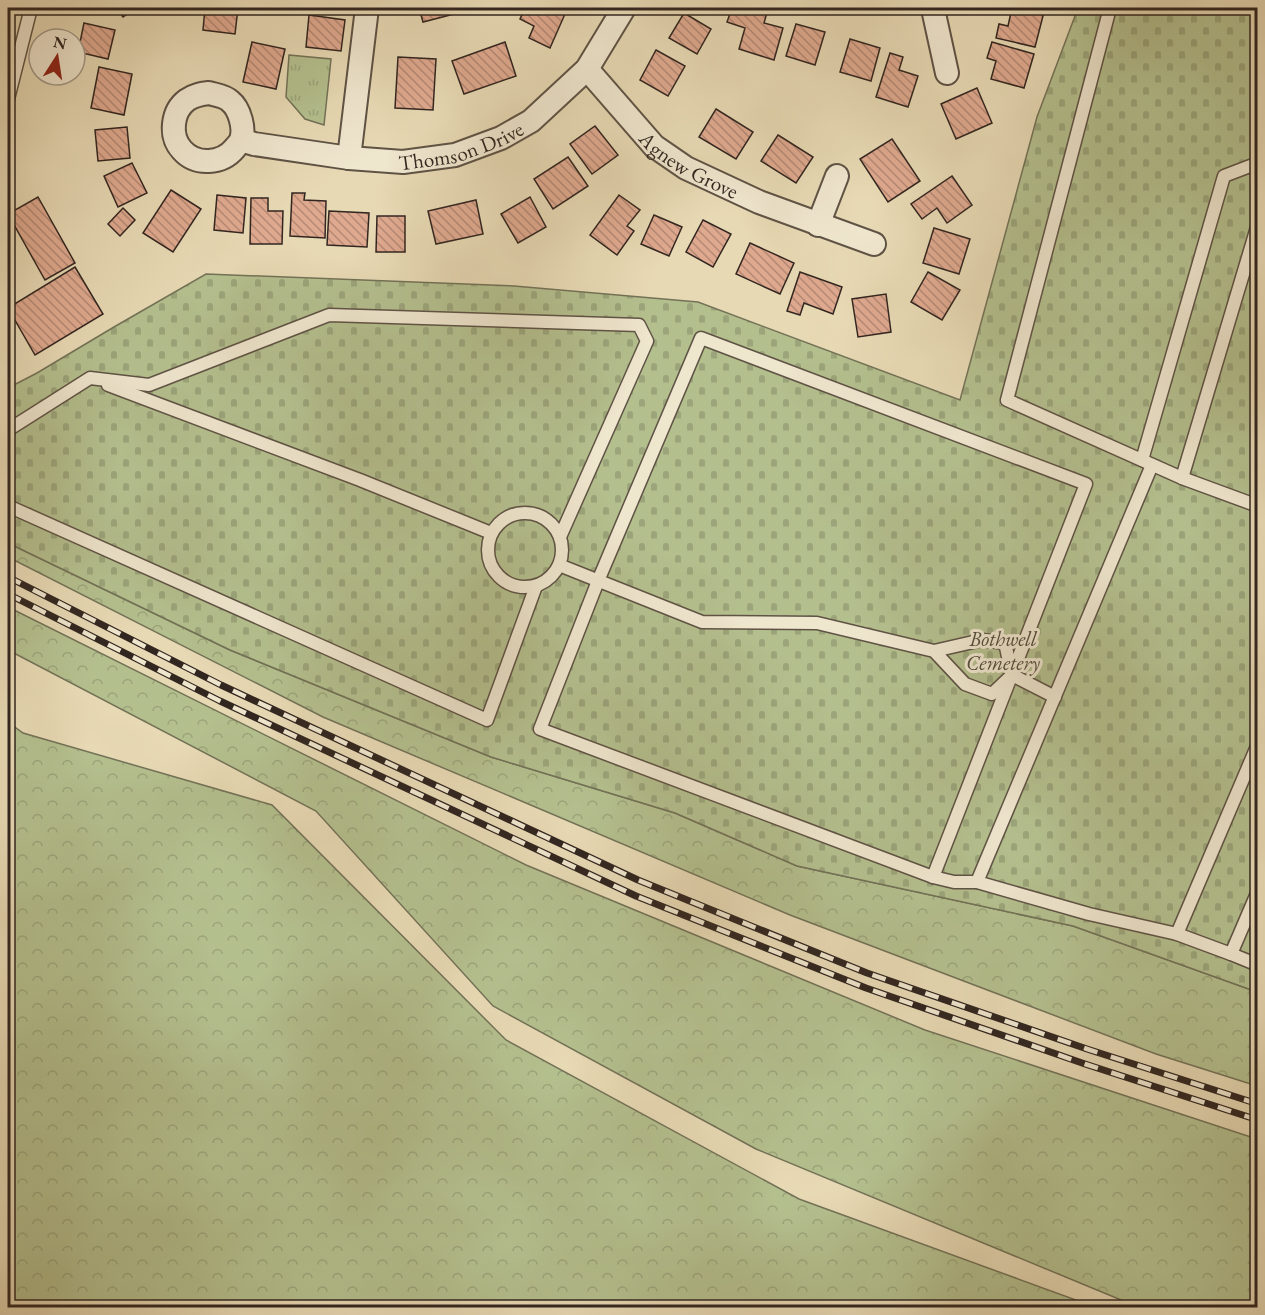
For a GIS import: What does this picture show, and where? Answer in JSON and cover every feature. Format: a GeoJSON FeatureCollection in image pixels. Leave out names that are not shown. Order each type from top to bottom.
{"type":"FeatureCollection","features":[{"type":"Feature","properties":{"kind":"street"},"geometry":{"type":"LineString","coordinates":[[349,158],[367,8]]}},
{"type":"Feature","properties":{"kind":"street","name":"Thomson Drive"},"geometry":{"type":"LineString","coordinates":[[241,140],[254,144],[349,158],[404,162],[455,154],[501,138],[531,121],[588,69],[624,8]]}},
{"type":"Feature","properties":{"kind":"street"},"geometry":{"type":"LineString","coordinates":[[933,8],[947,74]]}},
{"type":"Feature","properties":{"kind":"street","name":"Agnew Grove"},"geometry":{"type":"LineString","coordinates":[[588,69],[654,146],[686,168],[759,202],[874,244]]}},
{"type":"Feature","properties":{"kind":"street"},"geometry":{"type":"LineString","coordinates":[[818,225],[837,176]]}},
{"type":"Feature","properties":{"kind":"lane"},"geometry":{"type":"LineString","coordinates":[[8,99],[31,8]]}},
{"type":"Feature","properties":{"kind":"lane"},"geometry":{"type":"LineString","coordinates":[[1110,8],[1007,400],[1182,478],[1257,506]]}},
{"type":"Feature","properties":{"kind":"lane"},"geometry":{"type":"LineString","coordinates":[[977,882],[1054,697],[1147,462],[1224,176],[1257,163]]}},
{"type":"Feature","properties":{"kind":"lane"},"geometry":{"type":"LineString","coordinates":[[1182,478],[1257,224]]}},
{"type":"Feature","properties":{"kind":"lane"},"geometry":{"type":"LineString","coordinates":[[8,430],[90,378],[149,384],[329,315],[639,325],[647,341],[560,537]]}},
{"type":"Feature","properties":{"kind":"lane"},"geometry":{"type":"LineString","coordinates":[[933,878],[1086,484],[702,338],[598,581],[540,729],[933,878],[954,882],[977,882],[1089,914],[1177,934],[1257,965]]}},
{"type":"Feature","properties":{"kind":"lane"},"geometry":{"type":"LineString","coordinates":[[90,378],[360,480],[491,533]]}},
{"type":"Feature","properties":{"kind":"lane"},"geometry":{"type":"LineString","coordinates":[[8,506],[487,720],[536,586]]}},
{"type":"Feature","properties":{"kind":"lane"},"geometry":{"type":"LineString","coordinates":[[527,512],[539,515],[554,525],[560,537],[563,549],[559,565],[552,576],[536,586],[522,588],[510,584],[493,570],[488,558],[487,544],[491,533],[498,522],[509,515],[527,512]]}},
{"type":"Feature","properties":{"kind":"lane"},"geometry":{"type":"LineString","coordinates":[[559,565],[702,622],[817,623],[934,651],[982,640],[1005,643],[1012,675]]}},
{"type":"Feature","properties":{"kind":"lane"},"geometry":{"type":"LineString","coordinates":[[934,651],[965,684],[992,694],[1012,675]]}},
{"type":"Feature","properties":{"kind":"lane"},"geometry":{"type":"LineString","coordinates":[[1012,675],[1054,697]]}},
{"type":"Feature","properties":{"kind":"lane"},"geometry":{"type":"LineString","coordinates":[[1177,934],[1257,744]]}},
{"type":"Feature","properties":{"kind":"lane"},"geometry":{"type":"LineString","coordinates":[[1231,954],[1257,891]]}},
{"type":"Feature","properties":{"kind":"green space","name":"Bothwell Cemetery"},"geometry":{"type":"Polygon","coordinates":[[[1078,8],[1257,8],[1257,992],[1073,926],[797,866],[675,813],[491,757],[230,650],[8,543],[8,388],[206,274],[514,286],[698,302],[960,400],[1037,117],[1078,8]]]}},
{"type":"Feature","properties":{"kind":"green space"},"geometry":{"type":"Polygon","coordinates":[[[289,55],[331,59],[324,125],[305,119],[286,97],[289,55]]]}},
{"type":"Feature","properties":{"kind":"green space"},"geometry":{"type":"Polygon","coordinates":[[[8,543],[230,650],[491,757],[675,813],[797,866],[1073,926],[1257,992],[1257,1086],[1156,1054],[790,915],[323,717],[8,557],[8,543]]]}},
{"type":"Feature","properties":{"kind":"green space"},"geometry":{"type":"Polygon","coordinates":[[[8,607],[526,865],[925,1030],[1257,1139],[1257,1306],[1248,1308],[1146,1308],[1126,1302],[756,1149],[493,1006],[316,811],[8,650],[8,607]]]}},
{"type":"Feature","properties":{"kind":"green space"},"geometry":{"type":"Polygon","coordinates":[[[8,722],[23,733],[272,805],[506,1040],[799,1199],[1095,1307],[8,1307],[8,722]]]}},
{"type":"Feature","properties":{"kind":"building"},"geometry":{"type":"Polygon","coordinates":[[[116,8],[136,8],[123,17],[116,8]]]}},
{"type":"Feature","properties":{"kind":"building"},"geometry":{"type":"Polygon","coordinates":[[[205,8],[238,8],[235,34],[203,30],[205,8]]]}},
{"type":"Feature","properties":{"kind":"building"},"geometry":{"type":"Polygon","coordinates":[[[419,8],[456,8],[458,13],[423,22],[419,8]]]}},
{"type":"Feature","properties":{"kind":"building"},"geometry":{"type":"Polygon","coordinates":[[[525,8],[551,8],[565,14],[550,48],[529,38],[534,26],[520,19],[525,8]]]}},
{"type":"Feature","properties":{"kind":"building"},"geometry":{"type":"Polygon","coordinates":[[[695,8],[711,8],[708,14],[695,8]]]}},
{"type":"Feature","properties":{"kind":"building"},"geometry":{"type":"Polygon","coordinates":[[[732,8],[768,9],[764,23],[783,28],[774,60],[739,49],[745,28],[727,22],[732,8]]]}},
{"type":"Feature","properties":{"kind":"building"},"geometry":{"type":"Polygon","coordinates":[[[1012,8],[1045,8],[1035,47],[996,38],[999,24],[1008,26],[1012,8]]]}},
{"type":"Feature","properties":{"kind":"building"},"geometry":{"type":"Polygon","coordinates":[[[684,13],[711,29],[697,54],[669,38],[684,13]]]}},
{"type":"Feature","properties":{"kind":"building"},"geometry":{"type":"Polygon","coordinates":[[[309,15],[345,20],[341,51],[306,47],[309,15]]]}},
{"type":"Feature","properties":{"kind":"building"},"geometry":{"type":"Polygon","coordinates":[[[84,23],[115,30],[108,59],[87,54],[87,27],[83,27],[84,23]]]}},
{"type":"Feature","properties":{"kind":"building"},"geometry":{"type":"Polygon","coordinates":[[[796,24],[825,32],[815,65],[786,56],[796,24]]]}},
{"type":"Feature","properties":{"kind":"building"},"geometry":{"type":"Polygon","coordinates":[[[850,39],[880,48],[871,81],[840,72],[850,39]]]}},
{"type":"Feature","properties":{"kind":"building"},"geometry":{"type":"Polygon","coordinates":[[[252,42],[285,49],[276,89],[243,82],[252,42]]]}},
{"type":"Feature","properties":{"kind":"building"},"geometry":{"type":"Polygon","coordinates":[[[505,42],[516,76],[464,94],[452,61],[505,42]]]}},
{"type":"Feature","properties":{"kind":"building"},"geometry":{"type":"Polygon","coordinates":[[[992,42],[1034,54],[1024,88],[991,79],[996,61],[987,58],[992,42]]]}},
{"type":"Feature","properties":{"kind":"building"},"geometry":{"type":"Polygon","coordinates":[[[656,50],[685,66],[668,96],[640,80],[656,50]]]}},
{"type":"Feature","properties":{"kind":"building"},"geometry":{"type":"Polygon","coordinates":[[[890,53],[903,57],[899,70],[918,76],[908,107],[876,97],[890,53]]]}},
{"type":"Feature","properties":{"kind":"building"},"geometry":{"type":"Polygon","coordinates":[[[398,57],[436,59],[433,110],[395,108],[398,57]]]}},
{"type":"Feature","properties":{"kind":"building"},"geometry":{"type":"Polygon","coordinates":[[[99,67],[132,74],[124,115],[91,108],[99,67]]]}},
{"type":"Feature","properties":{"kind":"building"},"geometry":{"type":"Polygon","coordinates":[[[977,88],[992,123],[956,139],[941,104],[977,88]]]}},
{"type":"Feature","properties":{"kind":"building"},"geometry":{"type":"Polygon","coordinates":[[[716,109],[753,132],[736,159],[699,137],[716,109]]]}},
{"type":"Feature","properties":{"kind":"building"},"geometry":{"type":"Polygon","coordinates":[[[595,126],[618,155],[592,174],[570,144],[595,126]]]}},
{"type":"Feature","properties":{"kind":"building"},"geometry":{"type":"Polygon","coordinates":[[[127,127],[130,158],[98,161],[95,130],[127,127]]]}},
{"type":"Feature","properties":{"kind":"building"},"geometry":{"type":"Polygon","coordinates":[[[778,135],[813,157],[796,183],[761,161],[778,135]]]}},
{"type":"Feature","properties":{"kind":"building"},"geometry":{"type":"Polygon","coordinates":[[[892,139],[920,181],[888,202],[860,159],[892,139]]]}},
{"type":"Feature","properties":{"kind":"building"},"geometry":{"type":"Polygon","coordinates":[[[568,157],[588,186],[553,209],[534,179],[568,157]]]}},
{"type":"Feature","properties":{"kind":"building"},"geometry":{"type":"Polygon","coordinates":[[[132,163],[147,193],[118,207],[104,176],[132,163]]]}},
{"type":"Feature","properties":{"kind":"building"},"geometry":{"type":"Polygon","coordinates":[[[952,176],[972,205],[947,223],[937,208],[922,219],[911,204],[952,176]]]}},
{"type":"Feature","properties":{"kind":"building"},"geometry":{"type":"Polygon","coordinates":[[[171,190],[201,209],[173,252],[143,233],[171,190]]]}},
{"type":"Feature","properties":{"kind":"building"},"geometry":{"type":"Polygon","coordinates":[[[292,193],[305,193],[304,200],[326,201],[325,238],[290,236],[292,193]]]}},
{"type":"Feature","properties":{"kind":"building"},"geometry":{"type":"Polygon","coordinates":[[[217,195],[246,198],[243,233],[214,230],[217,195]]]}},
{"type":"Feature","properties":{"kind":"building"},"geometry":{"type":"Polygon","coordinates":[[[619,195],[640,210],[627,226],[634,231],[617,255],[590,235],[619,195]]]}},
{"type":"Feature","properties":{"kind":"building"},"geometry":{"type":"Polygon","coordinates":[[[38,197],[75,263],[45,280],[8,214],[38,197]]]}},
{"type":"Feature","properties":{"kind":"building"},"geometry":{"type":"Polygon","coordinates":[[[530,197],[546,227],[518,243],[501,214],[530,197]]]}},
{"type":"Feature","properties":{"kind":"building"},"geometry":{"type":"Polygon","coordinates":[[[251,198],[268,198],[268,211],[283,211],[282,244],[250,244],[251,198]]]}},
{"type":"Feature","properties":{"kind":"building"},"geometry":{"type":"Polygon","coordinates":[[[476,200],[483,234],[436,244],[428,211],[476,200]]]}},
{"type":"Feature","properties":{"kind":"building"},"geometry":{"type":"Polygon","coordinates":[[[123,208],[135,220],[120,236],[108,224],[123,208]]]}},
{"type":"Feature","properties":{"kind":"building"},"geometry":{"type":"Polygon","coordinates":[[[329,211],[369,213],[367,247],[327,245],[329,211]]]}},
{"type":"Feature","properties":{"kind":"building"},"geometry":{"type":"Polygon","coordinates":[[[654,215],[682,227],[669,256],[641,244],[654,215]]]}},
{"type":"Feature","properties":{"kind":"building"},"geometry":{"type":"Polygon","coordinates":[[[377,216],[405,216],[405,252],[376,252],[377,216]]]}},
{"type":"Feature","properties":{"kind":"building"},"geometry":{"type":"Polygon","coordinates":[[[703,220],[731,234],[713,267],[686,252],[703,220]]]}},
{"type":"Feature","properties":{"kind":"building"},"geometry":{"type":"Polygon","coordinates":[[[934,228],[970,239],[959,274],[923,263],[934,228]]]}},
{"type":"Feature","properties":{"kind":"building"},"geometry":{"type":"Polygon","coordinates":[[[750,243],[794,263],[780,294],[736,274],[750,243]]]}},
{"type":"Feature","properties":{"kind":"building"},"geometry":{"type":"Polygon","coordinates":[[[75,267],[103,314],[35,355],[8,308],[75,267]]]}},
{"type":"Feature","properties":{"kind":"building"},"geometry":{"type":"Polygon","coordinates":[[[800,272],[842,287],[833,314],[804,303],[800,315],[787,311],[800,272]]]}},
{"type":"Feature","properties":{"kind":"building"},"geometry":{"type":"Polygon","coordinates":[[[928,272],[960,290],[942,320],[911,302],[928,272]]]}},
{"type":"Feature","properties":{"kind":"building"},"geometry":{"type":"Polygon","coordinates":[[[886,294],[891,332],[858,337],[852,299],[886,294]]]}},
{"type":"Feature","properties":{"kind":"railway"},"geometry":{"type":"LineString","coordinates":[[8,577],[221,685],[638,880],[867,973],[1087,1049],[1258,1104]]}},
{"type":"Feature","properties":{"kind":"railway"},"geometry":{"type":"LineString","coordinates":[[8,594],[220,701],[636,896],[866,988],[1085,1064],[1258,1120]]}}]}
